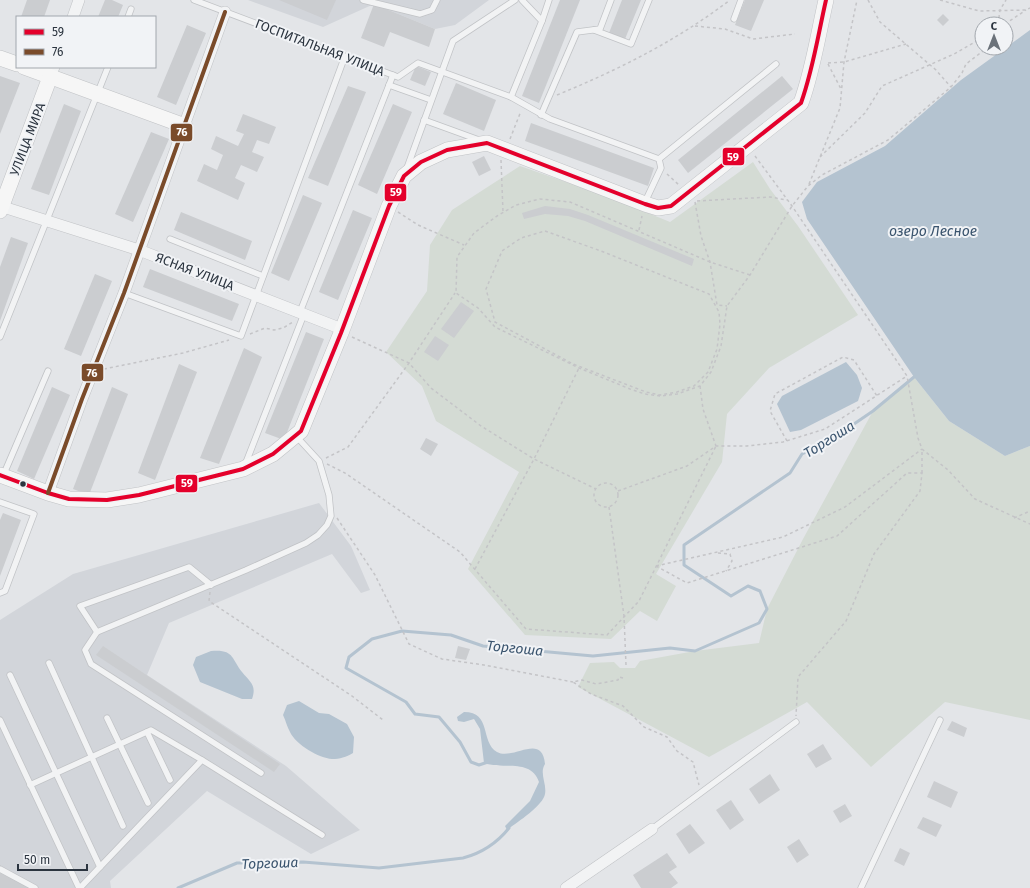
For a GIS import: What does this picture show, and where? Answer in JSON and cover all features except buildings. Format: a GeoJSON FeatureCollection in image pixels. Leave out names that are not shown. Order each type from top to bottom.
{"type":"FeatureCollection","features":[{"type":"Feature","properties":{"kind":"street"},"geometry":{"type":"LineString","coordinates":[[73,16],[79,0]]}},
{"type":"Feature","properties":{"kind":"street"},"geometry":{"type":"LineString","coordinates":[[2,475],[48,493],[69,498],[107,500],[139,495],[244,469],[273,454],[301,431],[344,332],[388,206],[404,176],[421,162],[447,150],[487,143],[644,204],[658,208],[671,206],[691,197],[748,145],[801,103],[810,78],[814,50],[826,0]]}},
{"type":"Feature","properties":{"kind":"street"},"geometry":{"type":"LineString","coordinates":[[48,493],[124,293],[225,12]]}},
{"type":"Feature","properties":{"kind":"street"},"geometry":{"type":"LineString","coordinates":[[0,58],[16,64]]}},
{"type":"Feature","properties":{"kind":"street"},"geometry":{"type":"LineString","coordinates":[[30,68],[52,72],[97,94],[185,126]]}},
{"type":"Feature","properties":{"kind":"street","name":"УЛИЦА МИРА"},"geometry":{"type":"LineString","coordinates":[[1,208],[52,72]]}},
{"type":"Feature","properties":{"kind":"street","name":"ЯСНАЯ УЛИЦА"},"geometry":{"type":"LineString","coordinates":[[1,208],[46,219],[139,250],[256,295],[344,332]]}},
{"type":"Feature","properties":{"kind":"street"},"geometry":{"type":"LineString","coordinates":[[566,888],[652,829]]}},
{"type":"Feature","properties":{"kind":"lane","name":"ГОСПИТАЛЬНАЯ УЛИЦА"},"geometry":{"type":"LineString","coordinates":[[194,0],[398,77],[418,63],[442,71]]}},
{"type":"Feature","properties":{"kind":"lane"},"geometry":{"type":"LineString","coordinates":[[362,0],[420,14],[428,13],[432,10],[437,0]]}},
{"type":"Feature","properties":{"kind":"lane"},"geometry":{"type":"LineString","coordinates":[[404,176],[453,42],[515,0]]}},
{"type":"Feature","properties":{"kind":"lane"},"geometry":{"type":"LineString","coordinates":[[522,0],[542,21]]}},
{"type":"Feature","properties":{"kind":"lane"},"geometry":{"type":"LineString","coordinates":[[511,97],[550,0]]}},
{"type":"Feature","properties":{"kind":"lane"},"geometry":{"type":"LineString","coordinates":[[541,115],[546,100],[577,32],[600,29],[611,0]]}},
{"type":"Feature","properties":{"kind":"lane"},"geometry":{"type":"LineString","coordinates":[[594,30],[631,44],[649,0]]}},
{"type":"Feature","properties":{"kind":"lane"},"geometry":{"type":"LineString","coordinates":[[734,19],[741,0]]}},
{"type":"Feature","properties":{"kind":"lane"},"geometry":{"type":"LineString","coordinates":[[128,16],[131,10]]}},
{"type":"Feature","properties":{"kind":"lane"},"geometry":{"type":"LineString","coordinates":[[124,293],[241,336],[345,56]]}},
{"type":"Feature","properties":{"kind":"lane"},"geometry":{"type":"LineString","coordinates":[[658,159],[776,64]]}},
{"type":"Feature","properties":{"kind":"lane"},"geometry":{"type":"LineString","coordinates":[[0,337],[108,68]]}},
{"type":"Feature","properties":{"kind":"lane"},"geometry":{"type":"LineString","coordinates":[[442,71],[511,97],[541,115],[658,159]]}},
{"type":"Feature","properties":{"kind":"lane"},"geometry":{"type":"LineString","coordinates":[[244,469],[392,75]]}},
{"type":"Feature","properties":{"kind":"lane"},"geometry":{"type":"LineString","coordinates":[[389,85],[431,100]]}},
{"type":"Feature","properties":{"kind":"lane"},"geometry":{"type":"LineString","coordinates":[[424,120],[487,143]]}},
{"type":"Feature","properties":{"kind":"lane"},"geometry":{"type":"LineString","coordinates":[[644,204],[661,168],[658,159]]}},
{"type":"Feature","properties":{"kind":"lane"},"geometry":{"type":"LineString","coordinates":[[170,239],[263,276]]}},
{"type":"Feature","properties":{"kind":"lane"},"geometry":{"type":"LineString","coordinates":[[2,475],[48,371]]}},
{"type":"Feature","properties":{"kind":"lane"},"geometry":{"type":"LineString","coordinates":[[261,773],[91,664],[85,650],[97,632],[306,543],[318,535],[327,525],[331,516],[329,495],[319,461],[296,436]]}},
{"type":"Feature","properties":{"kind":"lane"},"geometry":{"type":"LineString","coordinates":[[0,502],[34,514],[5,591],[0,593]]}},
{"type":"Feature","properties":{"kind":"lane"},"geometry":{"type":"LineString","coordinates":[[97,632],[80,606],[189,567],[210,585]]}},
{"type":"Feature","properties":{"kind":"lane"},"geometry":{"type":"LineString","coordinates":[[49,663],[123,826]]}},
{"type":"Feature","properties":{"kind":"lane"},"geometry":{"type":"LineString","coordinates":[[10,675],[100,867]]}},
{"type":"Feature","properties":{"kind":"lane"},"geometry":{"type":"LineString","coordinates":[[107,718],[148,803]]}},
{"type":"Feature","properties":{"kind":"lane"},"geometry":{"type":"LineString","coordinates":[[0,720],[79,888],[202,760]]}},
{"type":"Feature","properties":{"kind":"lane"},"geometry":{"type":"LineString","coordinates":[[861,888],[940,720]]}},
{"type":"Feature","properties":{"kind":"lane"},"geometry":{"type":"LineString","coordinates":[[652,829],[796,722]]}},
{"type":"Feature","properties":{"kind":"lane"},"geometry":{"type":"LineString","coordinates":[[30,785],[150,730],[202,760],[322,835]]}},
{"type":"Feature","properties":{"kind":"lane"},"geometry":{"type":"LineString","coordinates":[[147,732],[170,780]]}},
{"type":"Feature","properties":{"kind":"lane"},"geometry":{"type":"LineString","coordinates":[[0,869],[35,888]]}},
{"type":"Feature","properties":{"kind":"path"},"geometry":{"type":"LineString","coordinates":[[546,100],[613,72],[695,26],[730,0]]}},
{"type":"Feature","properties":{"kind":"path"},"geometry":{"type":"LineString","coordinates":[[808,186],[840,108],[844,62],[858,0]]}},
{"type":"Feature","properties":{"kind":"path"},"geometry":{"type":"LineString","coordinates":[[868,0],[880,22],[930,65],[951,87]]}},
{"type":"Feature","properties":{"kind":"path"},"geometry":{"type":"LineString","coordinates":[[940,0],[979,11],[1026,10]]}},
{"type":"Feature","properties":{"kind":"path"},"geometry":{"type":"LineString","coordinates":[[999,16],[1000,10],[1006,0]]}},
{"type":"Feature","properties":{"kind":"path"},"geometry":{"type":"LineString","coordinates":[[1014,18],[1030,8]]}},
{"type":"Feature","properties":{"kind":"path"},"geometry":{"type":"LineString","coordinates":[[695,26],[725,29],[753,38],[795,34]]}},
{"type":"Feature","properties":{"kind":"path"},"geometry":{"type":"LineString","coordinates":[[820,157],[865,113],[882,86],[930,65],[974,42]]}},
{"type":"Feature","properties":{"kind":"path"},"geometry":{"type":"LineString","coordinates":[[828,63],[844,62],[906,44]]}},
{"type":"Feature","properties":{"kind":"path"},"geometry":{"type":"LineString","coordinates":[[814,50],[828,63],[841,89]]}},
{"type":"Feature","properties":{"kind":"path"},"geometry":{"type":"LineString","coordinates":[[456,293],[478,308],[495,328],[579,368],[645,394],[661,396],[677,394],[700,386],[711,372],[721,346],[727,306],[750,275],[792,206],[808,186],[822,175],[888,140],[951,87],[962,73],[966,64],[976,56]]}},
{"type":"Feature","properties":{"kind":"path"},"geometry":{"type":"LineString","coordinates":[[508,143],[524,105]]}},
{"type":"Feature","properties":{"kind":"path"},"geometry":{"type":"LineString","coordinates":[[748,145],[788,200],[908,376],[918,438],[922,449],[920,491],[874,554],[846,621],[798,678],[796,722]]}},
{"type":"Feature","properties":{"kind":"path"},"geometry":{"type":"LineString","coordinates":[[500,158],[503,212]]}},
{"type":"Feature","properties":{"kind":"path"},"geometry":{"type":"LineString","coordinates":[[661,168],[691,197],[701,236],[710,262],[717,305],[727,306]]}},
{"type":"Feature","properties":{"kind":"path"},"geometry":{"type":"LineString","coordinates":[[691,197],[770,197],[788,200]]}},
{"type":"Feature","properties":{"kind":"path"},"geometry":{"type":"LineString","coordinates":[[319,461],[348,447],[409,363],[456,293],[457,257],[464,245],[474,233],[503,212],[516,205],[540,199],[570,202],[639,230],[710,262],[750,275]]}},
{"type":"Feature","properties":{"kind":"path"},"geometry":{"type":"LineString","coordinates":[[639,230],[644,204]]}},
{"type":"Feature","properties":{"kind":"path"},"geometry":{"type":"LineString","coordinates":[[388,206],[418,225],[464,245]]}},
{"type":"Feature","properties":{"kind":"path"},"geometry":{"type":"LineString","coordinates":[[545,231],[601,251],[709,294],[719,312],[720,324],[717,349],[708,372],[694,386],[677,392],[660,395],[630,387],[573,364],[495,322],[486,289],[502,252],[521,238],[545,231]]}},
{"type":"Feature","properties":{"kind":"path"},"geometry":{"type":"LineString","coordinates":[[94,372],[183,353],[266,328],[274,330],[283,328],[302,315]]}},
{"type":"Feature","properties":{"kind":"path"},"geometry":{"type":"LineString","coordinates":[[344,332],[409,363],[432,388],[480,426],[534,459],[596,489]]}},
{"type":"Feature","properties":{"kind":"path"},"geometry":{"type":"LineString","coordinates":[[787,441],[770,411],[775,394],[843,357],[854,360],[877,396]]}},
{"type":"Feature","properties":{"kind":"path"},"geometry":{"type":"LineString","coordinates":[[475,569],[534,459],[579,368]]}},
{"type":"Feature","properties":{"kind":"path"},"geometry":{"type":"LineString","coordinates":[[618,491],[687,466],[716,446],[747,446],[787,441],[825,429],[908,376]]}},
{"type":"Feature","properties":{"kind":"path"},"geometry":{"type":"LineString","coordinates":[[330,465],[460,552],[526,629],[606,634],[639,601],[716,446],[703,409],[700,386]]}},
{"type":"Feature","properties":{"kind":"path"},"geometry":{"type":"LineString","coordinates":[[922,449],[948,470],[975,499],[1030,524]]}},
{"type":"Feature","properties":{"kind":"path"},"geometry":{"type":"LineString","coordinates":[[656,566],[783,538],[845,507],[922,449]]}},
{"type":"Feature","properties":{"kind":"path"},"geometry":{"type":"LineString","coordinates":[[656,566],[687,583],[837,536],[907,474],[922,474]]}},
{"type":"Feature","properties":{"kind":"path"},"geometry":{"type":"LineString","coordinates":[[606,483],[613,485],[618,491],[618,499],[609,507],[598,504],[594,497],[596,489],[606,483]]}},
{"type":"Feature","properties":{"kind":"path"},"geometry":{"type":"LineString","coordinates":[[609,507],[624,616],[626,665]]}},
{"type":"Feature","properties":{"kind":"path"},"geometry":{"type":"LineString","coordinates":[[331,508],[375,575],[409,644],[442,659],[484,665],[573,682],[591,694],[623,706],[644,727],[667,737],[677,751],[693,762],[701,793]]}},
{"type":"Feature","properties":{"kind":"path"},"geometry":{"type":"LineString","coordinates":[[1014,518],[1030,511]]}},
{"type":"Feature","properties":{"kind":"path"},"geometry":{"type":"LineString","coordinates":[[716,553],[730,554],[732,561],[725,572]]}},
{"type":"Feature","properties":{"kind":"path"},"geometry":{"type":"LineString","coordinates":[[210,585],[209,601],[352,696],[383,720]]}},
{"type":"Feature","properties":{"kind":"path"},"geometry":{"type":"LineString","coordinates":[[573,682],[582,680],[596,684],[618,680],[619,677],[623,678]]}},
{"type":"Feature","properties":{"kind":"shaded area"},"geometry":{"type":"Polygon","coordinates":[[[248,0],[489,0],[455,25],[435,29],[374,4],[323,27],[248,0]]]}},
{"type":"Feature","properties":{"kind":"shaded area"},"geometry":{"type":"Polygon","coordinates":[[[753,162],[770,189],[798,226],[858,315],[769,368],[727,414],[722,462],[656,574],[676,586],[657,621],[640,611],[611,639],[525,635],[468,569],[519,472],[436,421],[422,386],[386,352],[427,291],[430,245],[452,210],[520,166],[609,197],[670,222],[753,162]]]}},
{"type":"Feature","properties":{"kind":"shaded area"},"geometry":{"type":"Polygon","coordinates":[[[914,377],[949,421],[1005,456],[1030,446],[1030,720],[945,702],[871,767],[807,702],[709,757],[578,687],[590,663],[614,662],[620,668],[635,668],[640,661],[695,651],[759,643],[767,609],[803,539],[873,411],[914,377]]]}},
{"type":"Feature","properties":{"kind":"shaded area"},"geometry":{"type":"Polygon","coordinates":[[[319,503],[351,546],[370,590],[361,593],[332,554],[169,623],[147,675],[286,766],[360,830],[311,854],[207,791],[110,881],[111,888],[0,888],[0,620],[73,574],[319,503]]]}},
{"type":"Feature","properties":{"kind":"water","name":"озеро Лесное"},"geometry":{"type":"Polygon","coordinates":[[[1030,30],[1030,446],[1005,456],[949,421],[914,377],[807,219],[802,202],[817,182],[885,146],[961,80],[994,56],[1014,56],[1014,42],[1030,30]]]}},
{"type":"Feature","properties":{"kind":"water"},"geometry":{"type":"Polygon","coordinates":[[[846,362],[857,375],[862,388],[858,401],[801,430],[790,432],[777,404],[782,396],[846,362]]]}},
{"type":"Feature","properties":{"kind":"water"},"geometry":{"type":"Polygon","coordinates":[[[211,651],[224,651],[231,656],[252,684],[254,690],[252,699],[242,699],[200,682],[193,665],[196,657],[211,651]]]}},
{"type":"Feature","properties":{"kind":"water"},"geometry":{"type":"Polygon","coordinates":[[[299,701],[319,713],[329,714],[347,724],[354,737],[353,753],[345,757],[332,759],[308,750],[297,742],[289,730],[283,715],[287,705],[299,701]]]}},
{"type":"Feature","properties":{"kind":"water"},"geometry":{"type":"Polygon","coordinates":[[[464,712],[473,713],[479,717],[485,728],[489,742],[497,752],[504,754],[533,749],[538,750],[543,755],[545,764],[543,767],[543,775],[545,794],[543,799],[534,809],[507,830],[505,826],[530,801],[539,782],[530,770],[523,767],[491,765],[484,763],[480,729],[474,719],[464,722],[458,721],[457,717],[464,712]]]}},
{"type":"Feature","properties":{"kind":"waterway","name":"Торгоша"},"geometry":{"type":"LineString","coordinates":[[488,762],[479,765],[471,762],[460,742],[439,717],[415,714],[406,702],[346,668],[349,657],[372,639],[402,631],[451,635],[483,646],[593,656],[670,648],[695,651],[759,623],[767,609],[760,591],[748,586],[731,596],[684,565],[684,545],[790,473],[802,454],[832,439],[873,411],[914,377]]}},
{"type":"Feature","properties":{"kind":"waterway","name":"Торгоша"},"geometry":{"type":"LineString","coordinates":[[178,888],[237,863],[303,862],[379,868],[463,858],[489,847],[509,828]]}},
{"type":"Feature","properties":{"kind":"transit line","name":"59"},"geometry":{"type":"LineString","coordinates":[[0,475],[48,493],[69,499],[107,500],[139,495],[243,469],[273,454],[301,431],[341,333],[389,206],[404,176],[421,162],[447,150],[487,143],[645,204],[658,208],[671,206],[801,103],[812,65],[826,0]]}},
{"type":"Feature","properties":{"kind":"transit line","name":"76"},"geometry":{"type":"LineString","coordinates":[[48,493],[82,399],[124,293],[225,12]]}}]}
